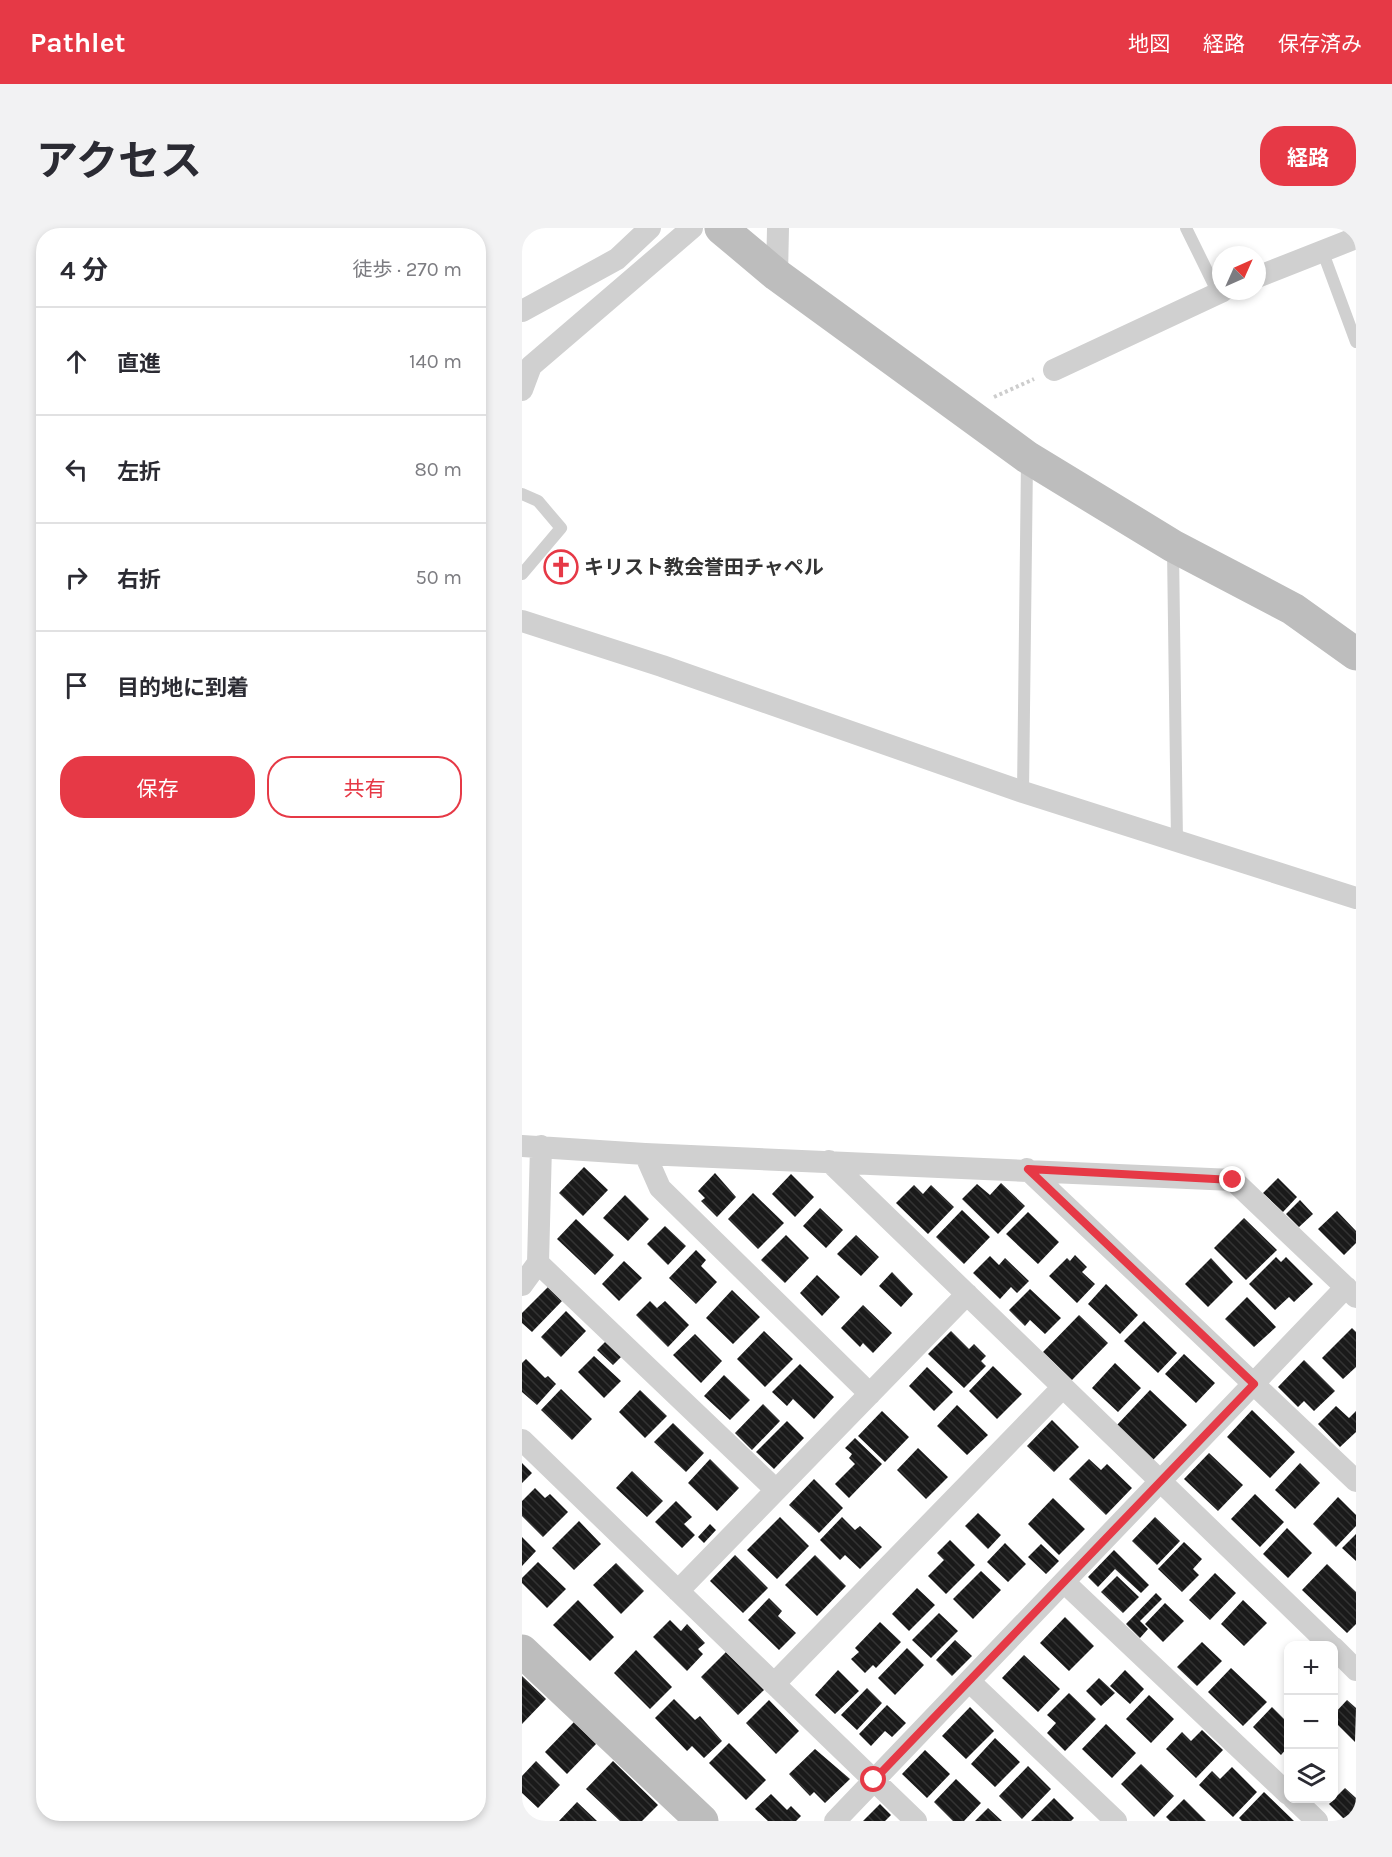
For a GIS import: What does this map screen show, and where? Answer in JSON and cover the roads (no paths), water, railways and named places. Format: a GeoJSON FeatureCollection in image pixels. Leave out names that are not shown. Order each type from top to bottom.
{"type":"FeatureCollection","features":[{"type":"Feature","properties":{"kind":"street"},"geometry":{"type":"LineString","coordinates":[[522,310],[616,259],[650,228]]}},
{"type":"Feature","properties":{"kind":"street"},"geometry":{"type":"LineString","coordinates":[[522,390],[531,366],[692,228]]}},
{"type":"Feature","properties":{"kind":"street"},"geometry":{"type":"LineString","coordinates":[[721,228],[777,275],[1027,457],[1173,546],[1293,609],[1356,654]]}},
{"type":"Feature","properties":{"kind":"street"},"geometry":{"type":"LineString","coordinates":[[777,275],[778,228]]}},
{"type":"Feature","properties":{"kind":"street"},"geometry":{"type":"LineString","coordinates":[[1266,273],[1356,238]]}},
{"type":"Feature","properties":{"kind":"street"},"geometry":{"type":"LineString","coordinates":[[1054,370],[1212,296]]}},
{"type":"Feature","properties":{"kind":"street"},"geometry":{"type":"LineString","coordinates":[[522,621],[662,666],[1023,792],[1356,897]]}},
{"type":"Feature","properties":{"kind":"street"},"geometry":{"type":"LineString","coordinates":[[522,1285],[538,1263],[531,1146],[645,1154],[1028,1169],[1233,1180],[1351,1292],[1254,1384],[835,1821]]}},
{"type":"Feature","properties":{"kind":"street"},"geometry":{"type":"LineString","coordinates":[[645,1154],[660,1188],[870,1394]]}},
{"type":"Feature","properties":{"kind":"street"},"geometry":{"type":"LineString","coordinates":[[829,1161],[1326,1641]]}},
{"type":"Feature","properties":{"kind":"street"},"geometry":{"type":"LineString","coordinates":[[1028,1169],[1356,1481]]}},
{"type":"Feature","properties":{"kind":"street"},"geometry":{"type":"LineString","coordinates":[[538,1263],[776,1490]]}},
{"type":"Feature","properties":{"kind":"street"},"geometry":{"type":"LineString","coordinates":[[678,1591],[967,1294]]}},
{"type":"Feature","properties":{"kind":"street"},"geometry":{"type":"LineString","coordinates":[[774,1684],[1063,1387]]}},
{"type":"Feature","properties":{"kind":"street"},"geometry":{"type":"LineString","coordinates":[[522,1440],[916,1821]]}},
{"type":"Feature","properties":{"kind":"street"},"geometry":{"type":"LineString","coordinates":[[1064,1582],[1284,1790]]}},
{"type":"Feature","properties":{"kind":"street"},"geometry":{"type":"LineString","coordinates":[[522,1651],[702,1821]]}},
{"type":"Feature","properties":{"kind":"street"},"geometry":{"type":"LineString","coordinates":[[1338,1653],[1356,1670]]}},
{"type":"Feature","properties":{"kind":"street"},"geometry":{"type":"LineString","coordinates":[[969,1682],[1116,1821]]}},
{"type":"Feature","properties":{"kind":"street"},"geometry":{"type":"LineString","coordinates":[[1298,1803],[1317,1821]]}},
{"type":"Feature","properties":{"kind":"lane"},"geometry":{"type":"LineString","coordinates":[[1186,228],[1212,277]]}},
{"type":"Feature","properties":{"kind":"lane"},"geometry":{"type":"LineString","coordinates":[[1322,250],[1356,342]]}},
{"type":"Feature","properties":{"kind":"lane"},"geometry":{"type":"LineString","coordinates":[[1023,792],[1027,457]]}},
{"type":"Feature","properties":{"kind":"lane"},"geometry":{"type":"LineString","coordinates":[[522,494],[538,501],[561,528],[522,574]]}},
{"type":"Feature","properties":{"kind":"lane"},"geometry":{"type":"LineString","coordinates":[[1173,546],[1177,842]]}},
{"type":"Feature","properties":{"kind":"place","name":"キリスト教会誉田チャペル"},"geometry":{"type":"Point","coordinates":[561,567]}}]}
